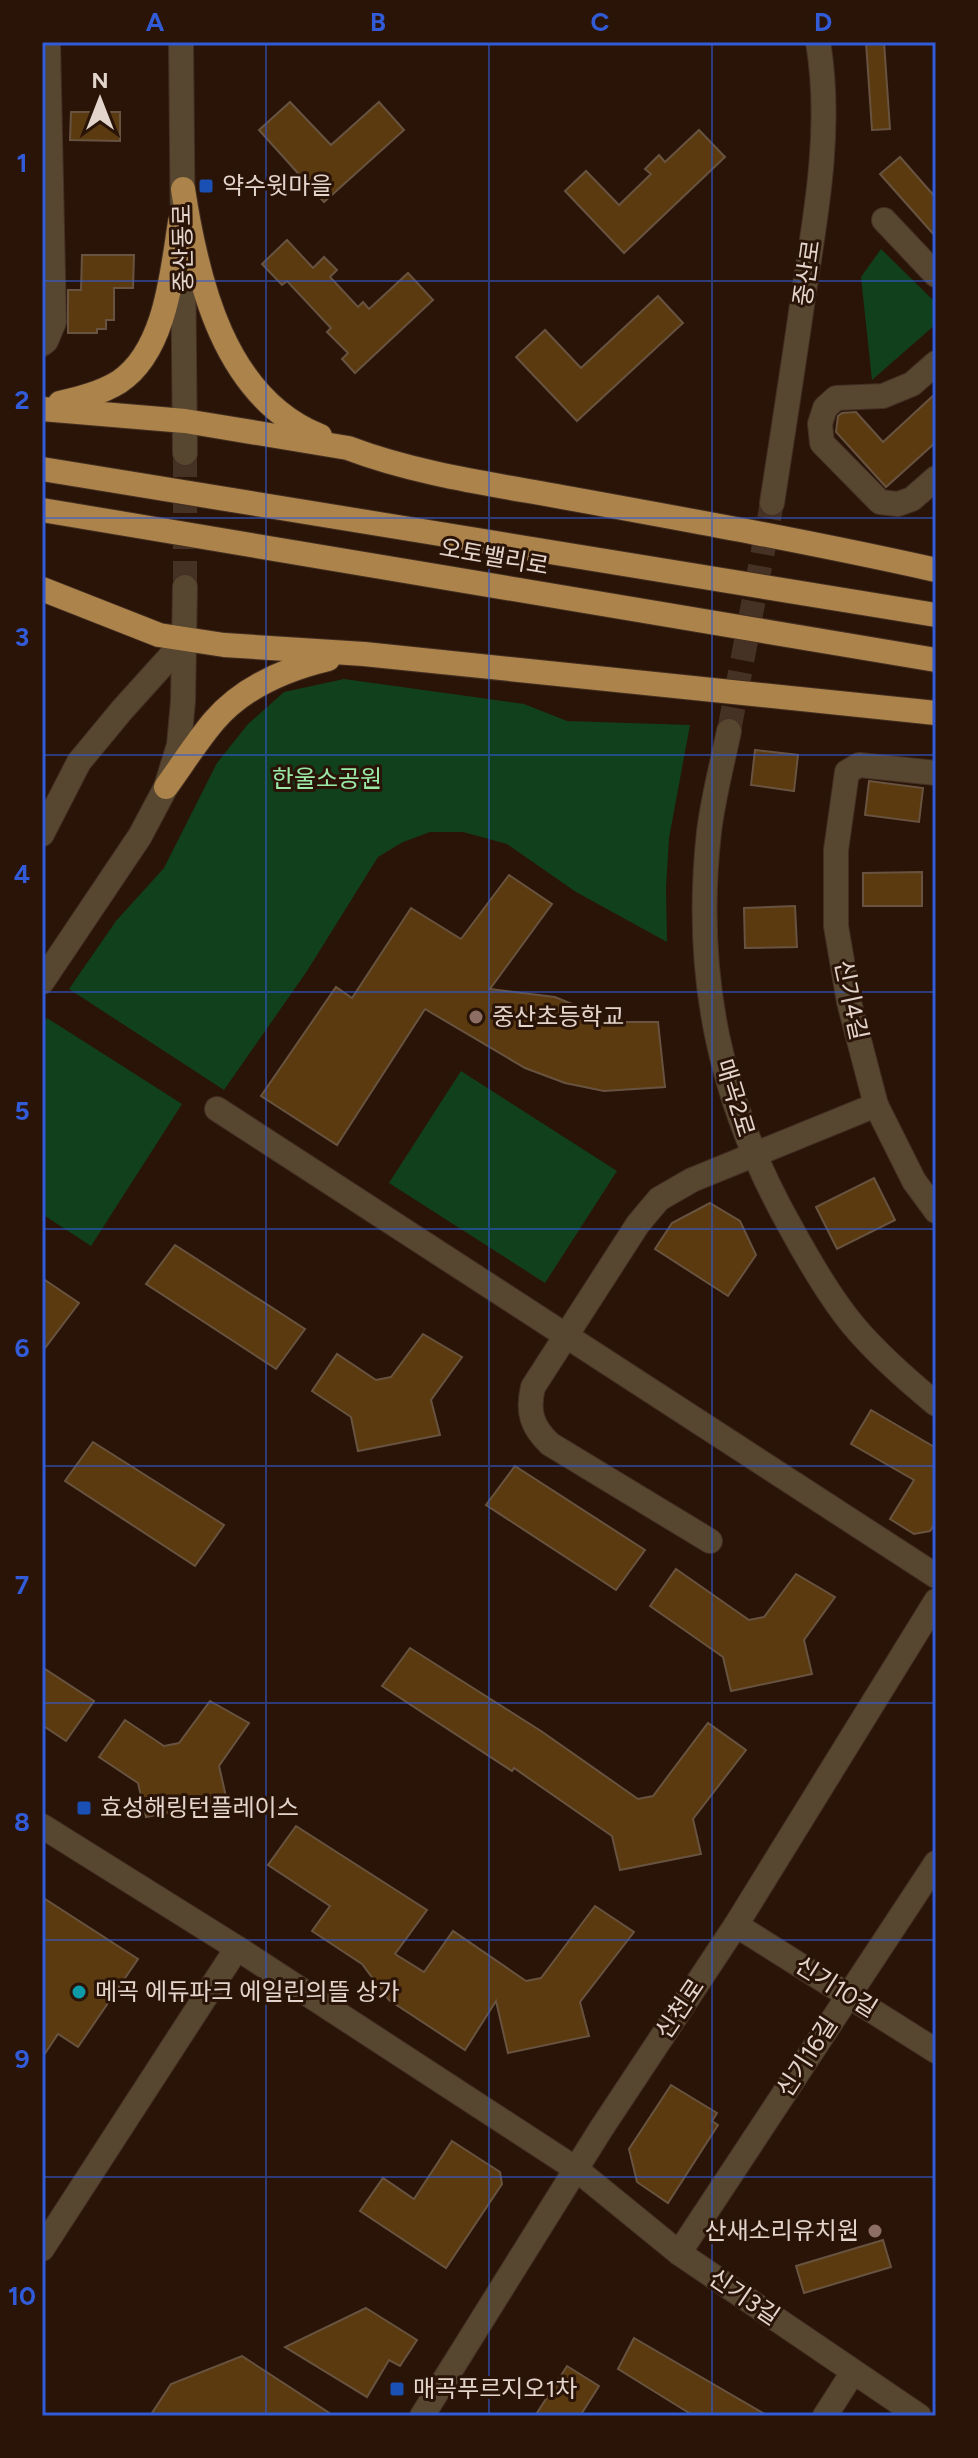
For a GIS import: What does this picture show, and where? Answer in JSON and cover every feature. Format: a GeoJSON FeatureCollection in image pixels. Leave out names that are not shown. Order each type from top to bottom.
{"type":"FeatureCollection","features":[{"type":"Feature","properties":{"kind":"highway"},"geometry":{"type":"LineString","coordinates":[[42,408],[96,394],[120,381],[137,366],[165,307],[183,198]]}},
{"type":"Feature","properties":{"kind":"highway"},"geometry":{"type":"LineString","coordinates":[[183,198],[191,246],[206,298],[230,350],[254,387],[288,420],[312,433],[370,456],[462,478],[843,549],[936,570]]}},
{"type":"Feature","properties":{"kind":"highway"},"geometry":{"type":"LineString","coordinates":[[42,408],[185,421],[348,448]]}},
{"type":"Feature","properties":{"kind":"highway","name":"오토밸리로"},"geometry":{"type":"LineString","coordinates":[[42,469],[936,615]]}},
{"type":"Feature","properties":{"kind":"highway","name":"오토밸리로"},"geometry":{"type":"LineString","coordinates":[[42,510],[936,660]]}},
{"type":"Feature","properties":{"kind":"highway"},"geometry":{"type":"LineString","coordinates":[[42,589],[159,635],[224,645],[364,654],[936,713]]}},
{"type":"Feature","properties":{"kind":"highway"},"geometry":{"type":"LineString","coordinates":[[166,787],[215,719],[244,695],[276,674],[331,658],[364,654]]}},
{"type":"Feature","properties":{"kind":"street"},"geometry":{"type":"LineString","coordinates":[[42,344],[54,322],[46,170],[48,42]]}},
{"type":"Feature","properties":{"kind":"street","name":"중산동로"},"geometry":{"type":"LineString","coordinates":[[181,42],[185,453]]}},
{"type":"Feature","properties":{"kind":"street","name":"중산로"},"geometry":{"type":"LineString","coordinates":[[772,503],[818,188],[824,108],[818,42]]}},
{"type":"Feature","properties":{"kind":"street"},"geometry":{"type":"LineString","coordinates":[[884,220],[936,275]]}},
{"type":"Feature","properties":{"kind":"street"},"geometry":{"type":"LineString","coordinates":[[936,363],[912,384],[883,396],[836,398],[825,408],[820,424],[822,443],[880,502],[898,504],[912,499],[936,478]]}},
{"type":"Feature","properties":{"kind":"street"},"geometry":{"type":"LineString","coordinates":[[42,982],[140,836],[166,787],[179,745],[186,639],[185,587]]}},
{"type":"Feature","properties":{"kind":"street"},"geometry":{"type":"LineString","coordinates":[[42,834],[79,762],[186,639]]}},
{"type":"Feature","properties":{"kind":"street","name":"매곡2로"},"geometry":{"type":"LineString","coordinates":[[729,731],[709,831],[705,945],[712,1010],[727,1082],[754,1156],[808,1257],[852,1324],[904,1377],[936,1404]]}},
{"type":"Feature","properties":{"kind":"street","name":"신기4길"},"geometry":{"type":"LineString","coordinates":[[936,773],[859,765],[847,772],[836,850],[836,926],[849,1002],[876,1105],[914,1181],[936,1211]]}},
{"type":"Feature","properties":{"kind":"street"},"geometry":{"type":"LineString","coordinates":[[710,1541],[550,1444],[538,1433],[531,1419],[533,1387],[638,1224],[659,1199],[692,1180],[876,1105]]}},
{"type":"Feature","properties":{"kind":"street"},"geometry":{"type":"LineString","coordinates":[[217,1109],[936,1576]]}},
{"type":"Feature","properties":{"kind":"street","name":"신천로"},"geometry":{"type":"LineString","coordinates":[[422,2416],[576,2169],[736,1925],[936,1601]]}},
{"type":"Feature","properties":{"kind":"street","name":"신기3길"},"geometry":{"type":"LineString","coordinates":[[42,1826],[237,1948],[576,2169],[679,2253],[919,2416]]}},
{"type":"Feature","properties":{"kind":"street","name":"신기16길"},"geometry":{"type":"LineString","coordinates":[[679,2253],[936,1863]]}},
{"type":"Feature","properties":{"kind":"street","name":"신기10길"},"geometry":{"type":"LineString","coordinates":[[736,1925],[936,2051]]}},
{"type":"Feature","properties":{"kind":"street"},"geometry":{"type":"LineString","coordinates":[[42,2249],[237,1948]]}},
{"type":"Feature","properties":{"kind":"street"},"geometry":{"type":"LineString","coordinates":[[825,2416],[853,2372]]}},
{"type":"Feature","properties":{"kind":"green space"},"geometry":{"type":"Polygon","coordinates":[[[881,249],[934,301],[936,324],[872,380],[861,277],[881,249]]]}},
{"type":"Feature","properties":{"kind":"green space","name":"한울소공원"},"geometry":{"type":"Polygon","coordinates":[[[344,679],[524,704],[567,721],[690,725],[669,838],[667,942],[576,892],[507,844],[463,832],[430,832],[403,842],[378,857],[307,971],[224,1090],[69,989],[116,921],[164,868],[217,763],[248,724],[284,692],[344,679]]]}},
{"type":"Feature","properties":{"kind":"green space"},"geometry":{"type":"Polygon","coordinates":[[[47,1018],[182,1104],[91,1246],[42,1214],[42,1025],[47,1018]]]}},
{"type":"Feature","properties":{"kind":"green space"},"geometry":{"type":"Polygon","coordinates":[[[461,1071],[617,1171],[545,1283],[389,1183],[461,1071]]]}},
{"type":"Feature","properties":{"kind":"building"},"geometry":{"type":"Polygon","coordinates":[[[866,42],[884,42],[890,129],[872,130],[866,42]]]}},
{"type":"Feature","properties":{"kind":"building"},"geometry":{"type":"Polygon","coordinates":[[[290,102],[331,145],[379,102],[404,130],[324,202],[259,130],[290,102]]]}},
{"type":"Feature","properties":{"kind":"building"},"geometry":{"type":"Polygon","coordinates":[[[71,112],[120,112],[120,141],[70,140],[71,112]]]}},
{"type":"Feature","properties":{"kind":"building"},"geometry":{"type":"Polygon","coordinates":[[[699,130],[725,157],[624,253],[565,191],[586,171],[619,205],[651,174],[645,169],[659,155],[665,162],[699,130]]]}},
{"type":"Feature","properties":{"kind":"building"},"geometry":{"type":"Polygon","coordinates":[[[900,157],[936,198],[936,237],[880,174],[900,157]]]}},
{"type":"Feature","properties":{"kind":"building"},"geometry":{"type":"Polygon","coordinates":[[[287,240],[313,268],[324,257],[337,270],[330,277],[358,307],[363,302],[369,309],[408,273],[433,300],[355,373],[342,359],[348,353],[327,332],[331,328],[287,281],[282,285],[262,264],[287,240]]]}},
{"type":"Feature","properties":{"kind":"building"},"geometry":{"type":"Polygon","coordinates":[[[82,255],[134,255],[133,288],[114,288],[114,320],[106,320],[106,329],[97,329],[97,333],[68,333],[68,290],[81,290],[82,255]]]}},
{"type":"Feature","properties":{"kind":"building"},"geometry":{"type":"Polygon","coordinates":[[[658,296],[683,323],[577,421],[516,357],[545,330],[581,368],[658,296]]]}},
{"type":"Feature","properties":{"kind":"building"},"geometry":{"type":"Polygon","coordinates":[[[936,393],[936,442],[886,487],[836,432],[838,416],[856,412],[883,442],[936,393]]]}},
{"type":"Feature","properties":{"kind":"building"},"geometry":{"type":"Polygon","coordinates":[[[755,750],[798,755],[794,791],[751,785],[755,750]]]}},
{"type":"Feature","properties":{"kind":"building"},"geometry":{"type":"Polygon","coordinates":[[[869,781],[923,788],[919,822],[865,815],[869,781]]]}},
{"type":"Feature","properties":{"kind":"building"},"geometry":{"type":"Polygon","coordinates":[[[922,872],[922,906],[863,906],[863,873],[922,872]]]}},
{"type":"Feature","properties":{"kind":"building"},"geometry":{"type":"Polygon","coordinates":[[[509,875],[552,904],[490,989],[555,997],[601,1022],[658,1022],[665,1087],[604,1091],[565,1083],[525,1068],[425,1009],[337,1145],[261,1096],[336,987],[352,998],[411,908],[461,939],[509,875]]]}},
{"type":"Feature","properties":{"kind":"building"},"geometry":{"type":"Polygon","coordinates":[[[795,906],[797,947],[745,948],[744,908],[795,906]]]}},
{"type":"Feature","properties":{"kind":"building"},"geometry":{"type":"Polygon","coordinates":[[[874,1178],[895,1220],[837,1249],[816,1207],[874,1178]]]}},
{"type":"Feature","properties":{"kind":"building"},"geometry":{"type":"Polygon","coordinates":[[[710,1203],[740,1221],[756,1255],[728,1296],[655,1249],[672,1223],[710,1203]]]}},
{"type":"Feature","properties":{"kind":"building"},"geometry":{"type":"Polygon","coordinates":[[[175,1245],[305,1329],[276,1369],[146,1284],[175,1245]]]}},
{"type":"Feature","properties":{"kind":"building"},"geometry":{"type":"Polygon","coordinates":[[[42,1278],[79,1303],[42,1352],[42,1278]]]}},
{"type":"Feature","properties":{"kind":"building"},"geometry":{"type":"Polygon","coordinates":[[[423,1334],[462,1357],[431,1400],[440,1435],[358,1451],[351,1417],[312,1391],[337,1354],[376,1380],[391,1377],[423,1334]]]}},
{"type":"Feature","properties":{"kind":"building"},"geometry":{"type":"Polygon","coordinates":[[[871,1410],[936,1448],[936,1522],[930,1531],[914,1534],[890,1519],[914,1480],[851,1444],[871,1410]]]}},
{"type":"Feature","properties":{"kind":"building"},"geometry":{"type":"Polygon","coordinates":[[[93,1442],[224,1525],[195,1566],[65,1481],[93,1442]]]}},
{"type":"Feature","properties":{"kind":"building"},"geometry":{"type":"Polygon","coordinates":[[[515,1466],[645,1550],[616,1590],[486,1505],[515,1466]]]}},
{"type":"Feature","properties":{"kind":"building"},"geometry":{"type":"Polygon","coordinates":[[[676,1569],[749,1620],[764,1617],[796,1574],[835,1597],[804,1640],[812,1674],[731,1691],[723,1657],[650,1606],[676,1569]]]}},
{"type":"Feature","properties":{"kind":"building"},"geometry":{"type":"Polygon","coordinates":[[[410,1648],[541,1731],[638,1799],[653,1796],[708,1723],[746,1750],[693,1819],[701,1854],[620,1870],[612,1836],[514,1768],[512,1771],[382,1686],[410,1648]]]}},
{"type":"Feature","properties":{"kind":"building"},"geometry":{"type":"Polygon","coordinates":[[[42,1667],[94,1701],[66,1741],[42,1725],[42,1667]]]}},
{"type":"Feature","properties":{"kind":"building"},"geometry":{"type":"Polygon","coordinates":[[[210,1701],[249,1723],[219,1766],[227,1801],[146,1817],[138,1783],[99,1757],[125,1720],[164,1746],[179,1743],[210,1701]]]}},
{"type":"Feature","properties":{"kind":"building"},"geometry":{"type":"Polygon","coordinates":[[[296,1826],[427,1910],[395,1954],[424,1972],[453,1931],[526,1981],[541,1978],[595,1906],[634,1932],[580,2002],[589,2036],[508,2053],[496,2001],[465,2050],[389,2000],[362,1964],[312,1931],[330,1906],[268,1865],[296,1826]]]}},
{"type":"Feature","properties":{"kind":"building","name":"메곡 에듀파크 에일린의뜰 상가"},"geometry":{"type":"Polygon","coordinates":[[[42,1897],[138,1959],[78,2047],[58,2034],[42,2058],[42,1897]]]}},
{"type":"Feature","properties":{"kind":"building"},"geometry":{"type":"Polygon","coordinates":[[[671,2085],[717,2113],[712,2121],[718,2125],[668,2203],[637,2182],[629,2149],[671,2085]]]}},
{"type":"Feature","properties":{"kind":"building"},"geometry":{"type":"Polygon","coordinates":[[[452,2141],[500,2172],[502,2184],[446,2268],[360,2211],[383,2178],[414,2199],[452,2141]]]}},
{"type":"Feature","properties":{"kind":"building"},"geometry":{"type":"Polygon","coordinates":[[[883,2240],[891,2267],[804,2293],[796,2266],[883,2240]]]}},
{"type":"Feature","properties":{"kind":"building"},"geometry":{"type":"Polygon","coordinates":[[[366,2308],[417,2340],[400,2366],[389,2360],[367,2397],[285,2347],[366,2308]]]}},
{"type":"Feature","properties":{"kind":"building"},"geometry":{"type":"Polygon","coordinates":[[[634,2338],[768,2416],[694,2416],[618,2369],[634,2338]]]}},
{"type":"Feature","properties":{"kind":"building"},"geometry":{"type":"Polygon","coordinates":[[[242,2356],[334,2416],[150,2416],[171,2384],[242,2356]]]}},
{"type":"Feature","properties":{"kind":"building"},"geometry":{"type":"Polygon","coordinates":[[[567,2366],[599,2386],[580,2416],[535,2416],[567,2366]]]}},
{"type":"Feature","properties":{"kind":"tunnel"},"geometry":{"type":"LineString","coordinates":[[185,453],[185,587]]}},
{"type":"Feature","properties":{"kind":"tunnel"},"geometry":{"type":"LineString","coordinates":[[729,731],[772,503]]}},
{"type":"Feature","properties":{"kind":"place","name":"약수윗마을"},"geometry":{"type":"Point","coordinates":[206,186]}},
{"type":"Feature","properties":{"kind":"place","name":"중산초등학교"},"geometry":{"type":"Point","coordinates":[476,1017]}},
{"type":"Feature","properties":{"kind":"place","name":"효성해링턴플레이스"},"geometry":{"type":"Point","coordinates":[84,1808]}},
{"type":"Feature","properties":{"kind":"place","name":"메곡 에듀파크 에일린의뜰 상가"},"geometry":{"type":"Point","coordinates":[79,1992]}},
{"type":"Feature","properties":{"kind":"place","name":"산새소리유치원"},"geometry":{"type":"Point","coordinates":[875,2231]}},
{"type":"Feature","properties":{"kind":"place","name":"매곡푸르지오1차"},"geometry":{"type":"Point","coordinates":[397,2389]}}]}
